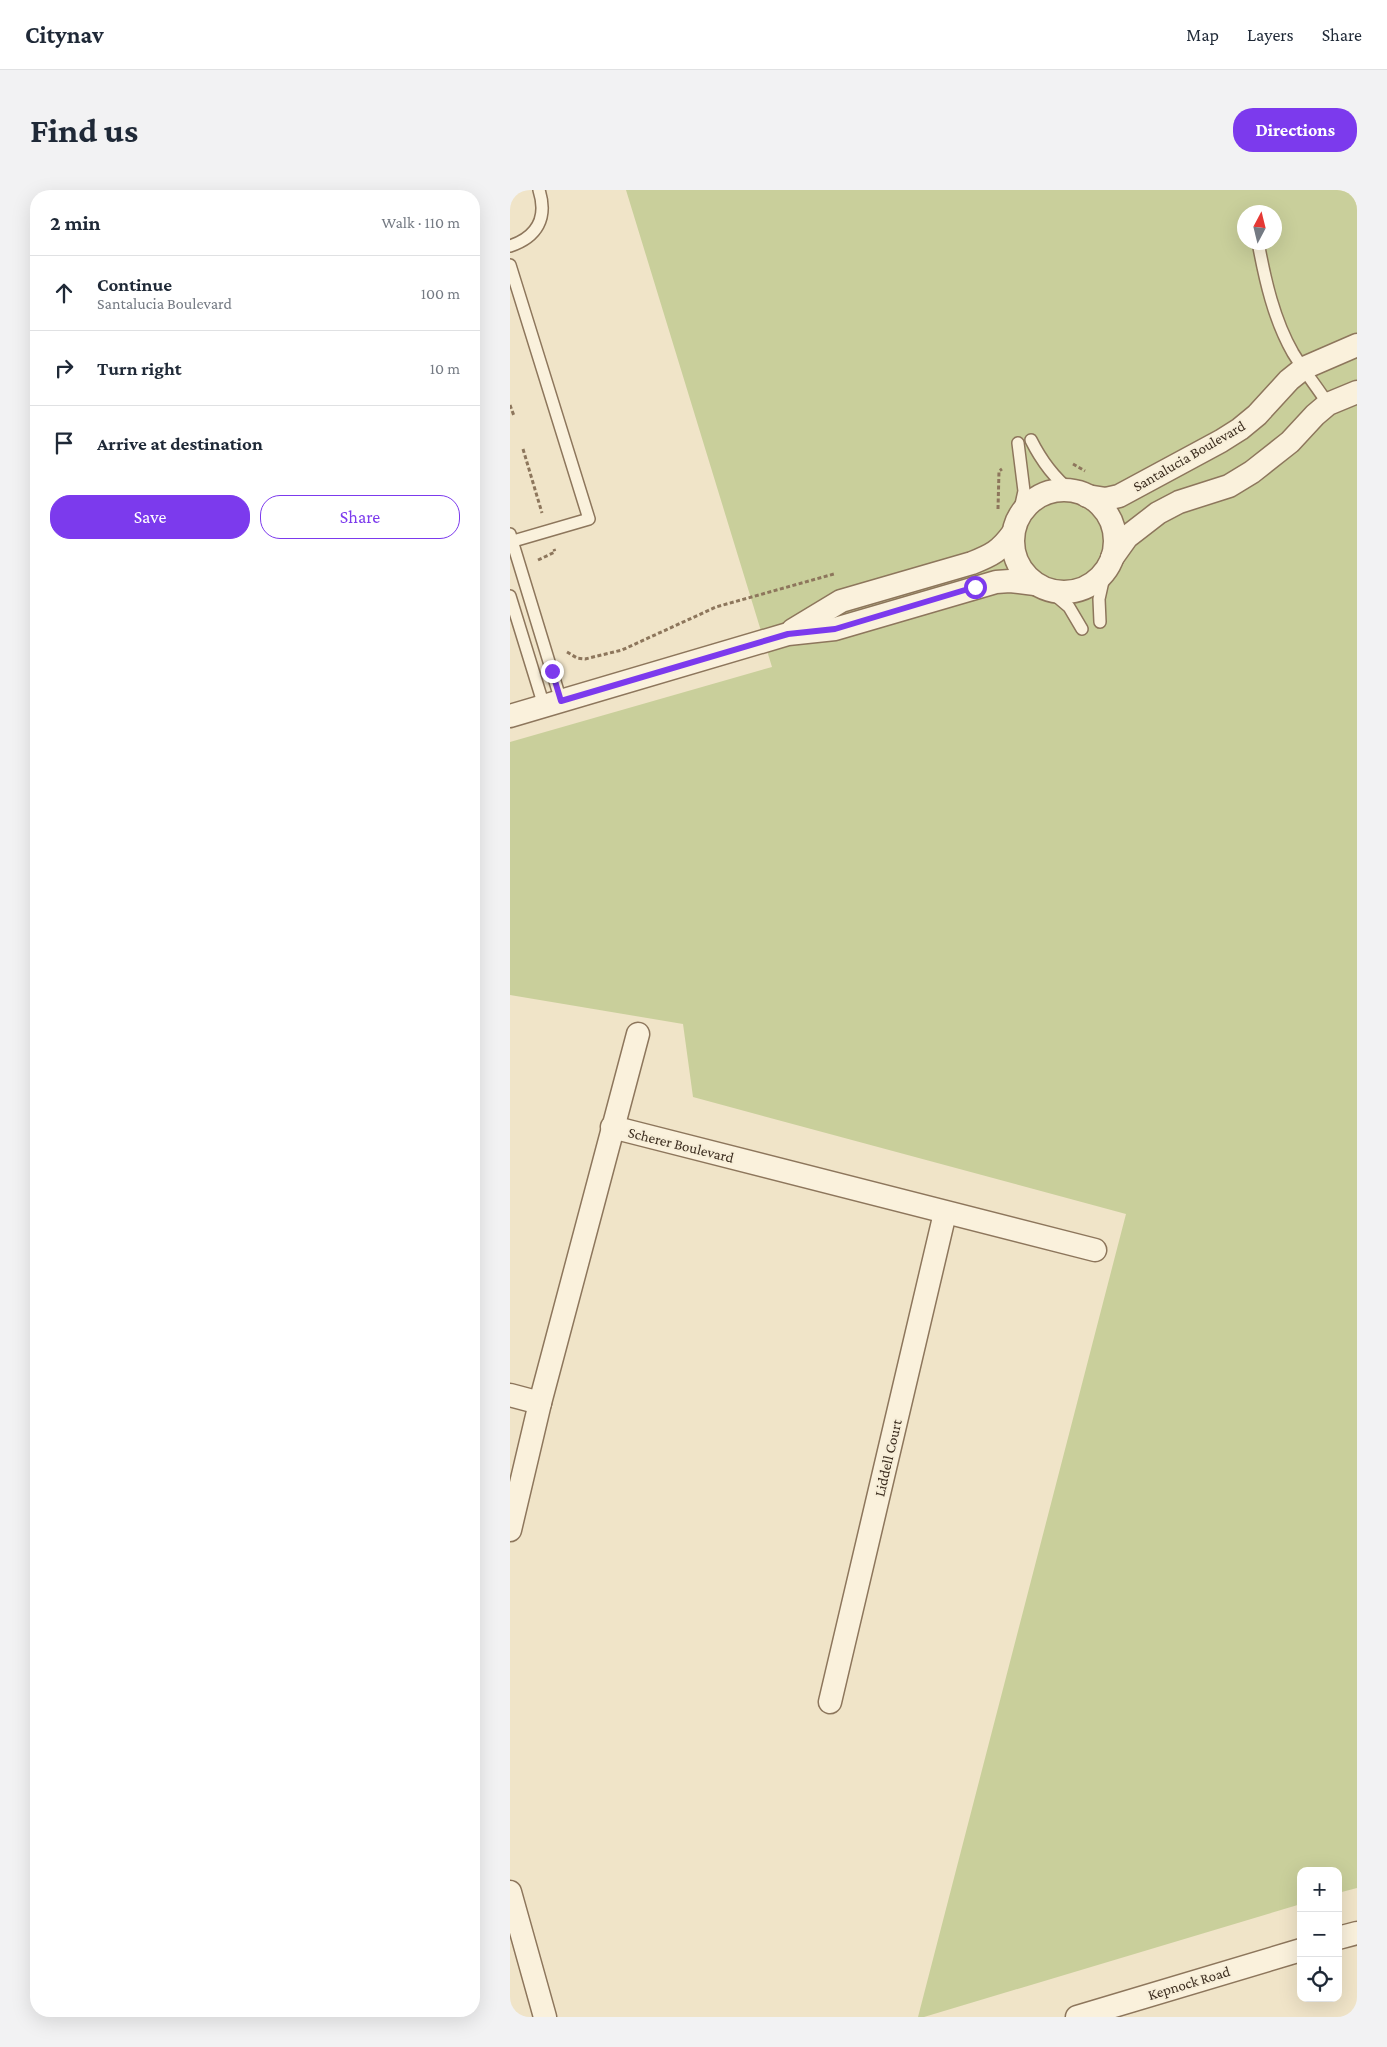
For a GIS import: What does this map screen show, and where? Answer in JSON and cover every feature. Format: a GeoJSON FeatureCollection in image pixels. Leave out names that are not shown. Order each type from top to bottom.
{"type":"FeatureCollection","features":[{"type":"Feature","properties":{"kind":"street","name":"Santalucia Boulevard"},"geometry":{"type":"LineString","coordinates":[[788,634],[841,601],[990,556],[1002,549],[1009,522],[1040,496],[1055,491],[1079,493],[1106,499],[1119,496],[1221,441],[1257,415],[1289,380],[1304,368],[1357,345]]}},
{"type":"Feature","properties":{"kind":"street","name":"Santalucia Boulevard"},"geometry":{"type":"LineString","coordinates":[[510,716],[788,634],[835,629],[996,582],[1010,581],[1064,592],[1080,590],[1094,583],[1127,537],[1158,512],[1179,502],[1229,486],[1252,472],[1290,442],[1328,404],[1357,392]]}},
{"type":"Feature","properties":{"kind":"street"},"geometry":{"type":"LineString","coordinates":[[1079,493],[1098,504],[1108,516],[1114,530],[1115,544],[1108,565]]}},
{"type":"Feature","properties":{"kind":"street"},"geometry":{"type":"LineString","coordinates":[[1009,522],[1012,547],[1017,562],[1024,574],[1042,587]]}},
{"type":"Feature","properties":{"kind":"street"},"geometry":{"type":"LineString","coordinates":[[612,1128],[638,1034]]}},
{"type":"Feature","properties":{"kind":"street","name":"Scherer Boulevard"},"geometry":{"type":"LineString","coordinates":[[510,1530],[540,1403],[612,1128],[1095,1250]]}},
{"type":"Feature","properties":{"kind":"street","name":"Liddell Court"},"geometry":{"type":"LineString","coordinates":[[830,1702],[945,1213]]}},
{"type":"Feature","properties":{"kind":"street"},"geometry":{"type":"LineString","coordinates":[[510,1395],[540,1403]]}},
{"type":"Feature","properties":{"kind":"street"},"geometry":{"type":"LineString","coordinates":[[510,1892],[545,2017]]}},
{"type":"Feature","properties":{"kind":"street"},"geometry":{"type":"LineString","coordinates":[[1342,1937],[1357,1933]]}},
{"type":"Feature","properties":{"kind":"street","name":"Kepnock Road"},"geometry":{"type":"LineString","coordinates":[[1077,2017],[1297,1951]]}},
{"type":"Feature","properties":{"kind":"lane"},"geometry":{"type":"LineString","coordinates":[[510,246],[531,236],[538,228],[542,205],[539,190]]}},
{"type":"Feature","properties":{"kind":"lane"},"geometry":{"type":"LineString","coordinates":[[1260,250],[1278,317],[1286,338],[1328,404]]}},
{"type":"Feature","properties":{"kind":"lane"},"geometry":{"type":"LineString","coordinates":[[510,265],[589,519],[511,539],[553,704]]}},
{"type":"Feature","properties":{"kind":"lane"},"geometry":{"type":"LineString","coordinates":[[1031,440],[1047,467],[1058,480],[1079,493]]}},
{"type":"Feature","properties":{"kind":"lane"},"geometry":{"type":"LineString","coordinates":[[1009,522],[1024,491],[1018,443]]}},
{"type":"Feature","properties":{"kind":"lane"},"geometry":{"type":"LineString","coordinates":[[1100,622],[1099,599],[1108,565]]}},
{"type":"Feature","properties":{"kind":"lane"},"geometry":{"type":"LineString","coordinates":[[1042,587],[1069,607],[1082,629]]}},
{"type":"Feature","properties":{"kind":"lane"},"geometry":{"type":"LineString","coordinates":[[510,596],[553,704]]}},
{"type":"Feature","properties":{"kind":"path"},"geometry":{"type":"LineString","coordinates":[[510,405],[514,416]]}},
{"type":"Feature","properties":{"kind":"path"},"geometry":{"type":"LineString","coordinates":[[523,449],[544,518]]}},
{"type":"Feature","properties":{"kind":"path"},"geometry":{"type":"LineString","coordinates":[[1068,460],[1089,473]]}},
{"type":"Feature","properties":{"kind":"path"},"geometry":{"type":"LineString","coordinates":[[1004,468],[999,470],[999,497],[1009,522]]}},
{"type":"Feature","properties":{"kind":"path"},"geometry":{"type":"LineString","coordinates":[[559,653],[565,651],[577,658],[585,659],[622,650],[716,607],[841,573]]}},
{"type":"Feature","properties":{"kind":"green space"},"geometry":{"type":"Polygon","coordinates":[[[626,190],[1357,190],[1357,1888],[1342,1892],[1342,1867],[1297,1867],[1297,1905],[924,2017],[918,2017],[1126,1214],[693,1097],[683,1024],[510,995],[510,742],[772,667],[626,190]]]}},
{"type":"Feature","properties":{"kind":"route"},"geometry":{"type":"LineString","coordinates":[[552,671],[561,701],[788,634],[835,629],[975,587]]}}]}
